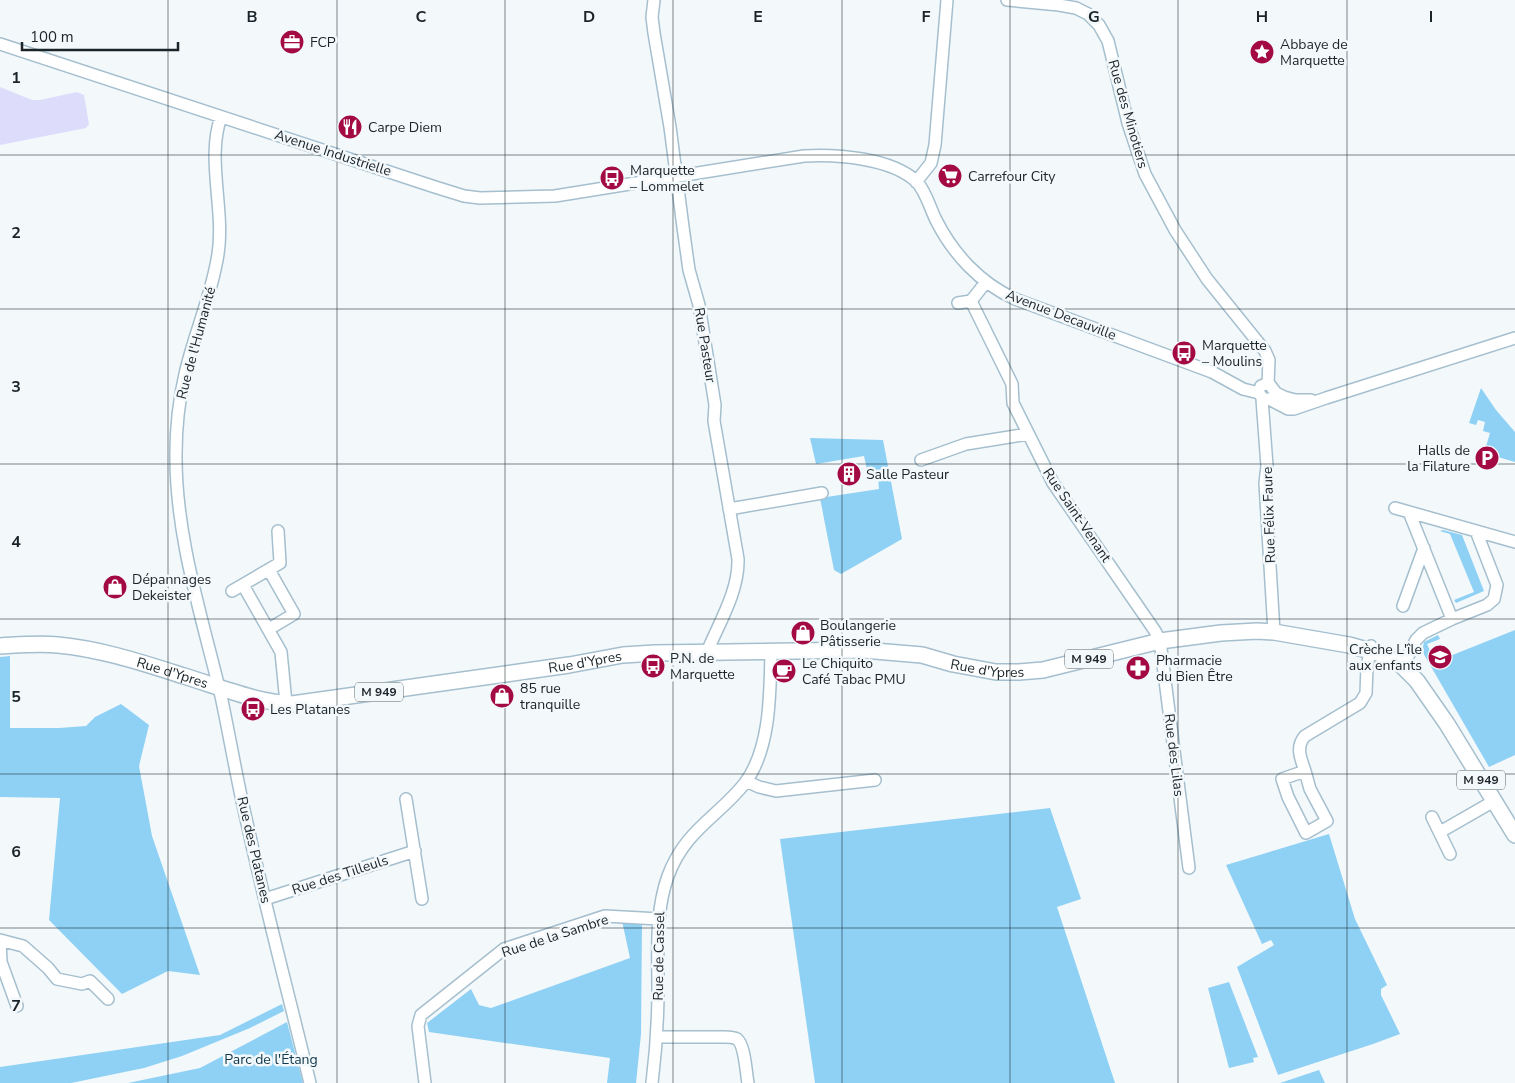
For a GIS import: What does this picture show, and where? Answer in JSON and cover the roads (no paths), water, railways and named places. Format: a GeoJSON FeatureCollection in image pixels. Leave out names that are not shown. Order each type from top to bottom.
{"type":"FeatureCollection","features":[{"type":"Feature","properties":{"kind":"main road","name":"Rue d'Ypres"},"geometry":{"type":"LineString","coordinates":[[0,646],[49,645],[82,648],[121,657],[259,699],[286,703],[306,702],[523,672],[623,655],[840,649],[922,655],[984,670],[1029,672],[1062,666],[1160,641],[1257,631],[1274,632],[1371,648]]}},
{"type":"Feature","properties":{"kind":"main road","name":"M 949"},"geometry":{"type":"LineString","coordinates":[[1371,648],[1405,663],[1447,724],[1515,835]]}},
{"type":"Feature","properties":{"kind":"street","name":"Rue Pasteur"},"geometry":{"type":"LineString","coordinates":[[646,0],[654,33]]}},
{"type":"Feature","properties":{"kind":"street","name":"Rue Pasteur"},"geometry":{"type":"LineString","coordinates":[[654,0],[652,17],[654,33],[689,270],[700,314],[715,405],[714,420],[738,559],[738,570],[732,592],[708,652]]}},
{"type":"Feature","properties":{"kind":"street"},"geometry":{"type":"LineString","coordinates":[[676,177],[783,159],[825,155],[874,162],[899,171],[916,182],[931,163],[934,151],[947,0]]}},
{"type":"Feature","properties":{"kind":"street","name":"Rue des Minotiers"},"geometry":{"type":"LineString","coordinates":[[1008,0],[1076,8],[1088,14],[1099,26],[1108,41],[1128,123],[1144,174],[1174,230],[1207,279],[1265,351],[1269,360],[1266,393]]}},
{"type":"Feature","properties":{"kind":"street","name":"Avenue Industrielle"},"geometry":{"type":"LineString","coordinates":[[0,44],[471,197],[554,196],[676,177]]}},
{"type":"Feature","properties":{"kind":"street","name":"Rue de l'Humanité"},"geometry":{"type":"LineString","coordinates":[[219,687],[196,597],[183,534],[177,484],[176,454],[183,382],[215,271],[218,254],[220,218],[215,140],[222,117]]}},
{"type":"Feature","properties":{"kind":"street","name":"Avenue Decauville"},"geometry":{"type":"LineString","coordinates":[[916,182],[950,244],[968,266],[986,282],[1015,299],[1212,372],[1243,389],[1266,393]]}},
{"type":"Feature","properties":{"kind":"street"},"geometry":{"type":"LineString","coordinates":[[958,304],[971,301],[986,282]]}},
{"type":"Feature","properties":{"kind":"street","name":"Rue Saint-Venant"},"geometry":{"type":"LineString","coordinates":[[971,301],[1012,384],[1014,391],[1012,400],[1053,483],[1160,641]]}},
{"type":"Feature","properties":{"kind":"street"},"geometry":{"type":"LineString","coordinates":[[1266,393],[1295,400],[1326,398],[1515,338]]}},
{"type":"Feature","properties":{"kind":"street","name":"Rue Félix Faure"},"geometry":{"type":"LineString","coordinates":[[1266,393],[1267,466],[1265,483],[1274,632]]}},
{"type":"Feature","properties":{"kind":"street"},"geometry":{"type":"LineString","coordinates":[[921,460],[966,444],[1028,434]]}},
{"type":"Feature","properties":{"kind":"street"},"geometry":{"type":"LineString","coordinates":[[729,509],[822,493]]}},
{"type":"Feature","properties":{"kind":"street"},"geometry":{"type":"LineString","coordinates":[[1395,508],[1515,542]]}},
{"type":"Feature","properties":{"kind":"street"},"geometry":{"type":"LineString","coordinates":[[1409,512],[1452,619]]}},
{"type":"Feature","properties":{"kind":"street"},"geometry":{"type":"LineString","coordinates":[[232,591],[280,564],[278,531]]}},
{"type":"Feature","properties":{"kind":"street"},"geometry":{"type":"LineString","coordinates":[[1405,663],[1420,636],[1452,619],[1487,606],[1496,594],[1497,586],[1476,531]]}},
{"type":"Feature","properties":{"kind":"street"},"geometry":{"type":"LineString","coordinates":[[1403,606],[1424,548]]}},
{"type":"Feature","properties":{"kind":"street"},"geometry":{"type":"LineString","coordinates":[[269,570],[294,614],[269,628]]}},
{"type":"Feature","properties":{"kind":"street"},"geometry":{"type":"LineString","coordinates":[[244,585],[277,642],[283,658],[286,703]]}},
{"type":"Feature","properties":{"kind":"street","name":"Rue des Lilas"},"geometry":{"type":"LineString","coordinates":[[1160,641],[1189,868]]}},
{"type":"Feature","properties":{"kind":"street"},"geometry":{"type":"LineString","coordinates":[[1305,771],[1282,779],[1288,798],[1306,832],[1327,821],[1313,795],[1305,771],[1299,751],[1302,739],[1363,700],[1366,693],[1367,666],[1371,648]]}},
{"type":"Feature","properties":{"kind":"street","name":"Rue de Cassel"},"geometry":{"type":"LineString","coordinates":[[652,1083],[657,1037],[659,919],[662,898],[669,874],[681,851],[696,830],[746,781],[758,755],[768,714],[771,651]]}},
{"type":"Feature","properties":{"kind":"street","name":"Rue des Platanes"},"geometry":{"type":"LineString","coordinates":[[219,687],[246,821],[310,1083]]}},
{"type":"Feature","properties":{"kind":"street"},"geometry":{"type":"LineString","coordinates":[[746,781],[759,787],[776,791],[875,780]]}},
{"type":"Feature","properties":{"kind":"street"},"geometry":{"type":"LineString","coordinates":[[406,798],[422,899]]}},
{"type":"Feature","properties":{"kind":"street"},"geometry":{"type":"LineString","coordinates":[[1440,832],[1494,801]]}},
{"type":"Feature","properties":{"kind":"street"},"geometry":{"type":"LineString","coordinates":[[1432,817],[1450,854]]}},
{"type":"Feature","properties":{"kind":"street","name":"Rue des Tilleuls"},"geometry":{"type":"LineString","coordinates":[[265,899],[415,851]]}},
{"type":"Feature","properties":{"kind":"street","name":"Rue de la Sambre"},"geometry":{"type":"LineString","coordinates":[[425,1083],[418,1026],[421,1015],[499,952],[605,916],[659,919]]}},
{"type":"Feature","properties":{"kind":"street"},"geometry":{"type":"LineString","coordinates":[[17,1006],[1,962],[0,940],[23,946],[48,968],[57,979],[82,984],[90,981],[108,1000]]}},
{"type":"Feature","properties":{"kind":"street"},"geometry":{"type":"LineString","coordinates":[[657,1037],[736,1038],[743,1050],[748,1083]]}},
{"type":"Feature","properties":{"kind":"place","name":"FCP"},"geometry":{"type":"Point","coordinates":[292,42]}},
{"type":"Feature","properties":{"kind":"place","name":"Abbaye de Marquette"},"geometry":{"type":"Point","coordinates":[1262,52]}},
{"type":"Feature","properties":{"kind":"place","name":"Carpe Diem"},"geometry":{"type":"Point","coordinates":[350,127]}},
{"type":"Feature","properties":{"kind":"place","name":"Carrefour City"},"geometry":{"type":"Point","coordinates":[950,176]}},
{"type":"Feature","properties":{"kind":"place","name":"Marquette – Lommelet"},"geometry":{"type":"Point","coordinates":[612,178]}},
{"type":"Feature","properties":{"kind":"place","name":"Marquette – Moulins"},"geometry":{"type":"Point","coordinates":[1184,353]}},
{"type":"Feature","properties":{"kind":"place","name":"Halls de la Filature"},"geometry":{"type":"Point","coordinates":[1487,458]}},
{"type":"Feature","properties":{"kind":"place","name":"Salle Pasteur"},"geometry":{"type":"Point","coordinates":[849,474]}},
{"type":"Feature","properties":{"kind":"place","name":"Dépannages Dekeister"},"geometry":{"type":"Point","coordinates":[115,587]}},
{"type":"Feature","properties":{"kind":"place","name":"Boulangerie Pâtisserie"},"geometry":{"type":"Point","coordinates":[803,633]}},
{"type":"Feature","properties":{"kind":"place","name":"Crèche L'île aux enfants"},"geometry":{"type":"Point","coordinates":[1440,657]}},
{"type":"Feature","properties":{"kind":"place","name":"P.N. de Marquette"},"geometry":{"type":"Point","coordinates":[653,666]}},
{"type":"Feature","properties":{"kind":"place","name":"Pharmacie du Bien Être"},"geometry":{"type":"Point","coordinates":[1138,668]}},
{"type":"Feature","properties":{"kind":"place","name":"Le Chiquito Café Tabac PMU"},"geometry":{"type":"Point","coordinates":[784,671]}},
{"type":"Feature","properties":{"kind":"place","name":"85 rue tranquille"},"geometry":{"type":"Point","coordinates":[502,696]}},
{"type":"Feature","properties":{"kind":"place","name":"Les Platanes"},"geometry":{"type":"Point","coordinates":[253,709]}},
{"type":"Feature","properties":{"kind":"park label","name":"Parc de l'Étang"},"geometry":{"type":"Point","coordinates":[271,1059]}}]}
